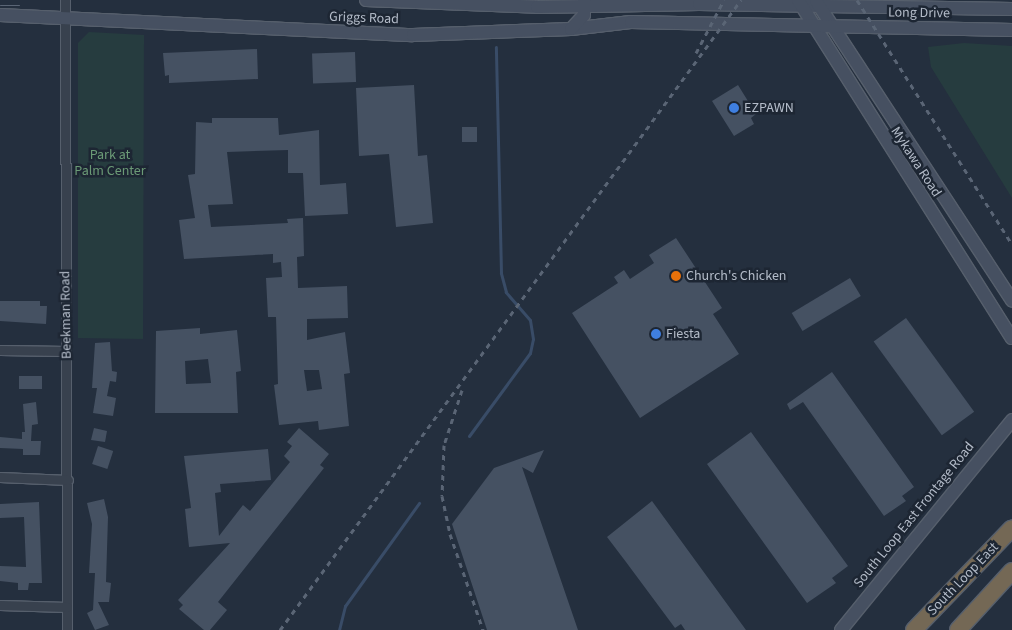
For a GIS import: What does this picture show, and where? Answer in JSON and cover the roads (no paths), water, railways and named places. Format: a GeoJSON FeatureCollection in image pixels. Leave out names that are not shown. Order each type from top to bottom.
{"type":"FeatureCollection","features":[{"type":"Feature","properties":{"kind":"highway","name":"South Loop East"},"geometry":{"type":"LineString","coordinates":[[914,630],[1012,528]]}},
{"type":"Feature","properties":{"kind":"highway"},"geometry":{"type":"LineString","coordinates":[[958,630],[1012,571]]}},
{"type":"Feature","properties":{"kind":"main road","name":"Griggs Road"},"geometry":{"type":"LineString","coordinates":[[366,0],[541,3],[720,3]]}},
{"type":"Feature","properties":{"kind":"main road","name":"Mykawa Road"},"geometry":{"type":"LineString","coordinates":[[800,2],[889,148],[1012,338]]}},
{"type":"Feature","properties":{"kind":"main road","name":"Long Drive"},"geometry":{"type":"LineString","coordinates":[[720,3],[818,2],[1012,9]]}},
{"type":"Feature","properties":{"kind":"main road","name":"Mykawa Road"},"geometry":{"type":"LineString","coordinates":[[818,2],[908,136],[1012,300]]}},
{"type":"Feature","properties":{"kind":"main road"},"geometry":{"type":"LineString","coordinates":[[570,29],[584,15],[584,3]]}},
{"type":"Feature","properties":{"kind":"main road"},"geometry":{"type":"LineString","coordinates":[[705,23],[720,3]]}},
{"type":"Feature","properties":{"kind":"main road"},"geometry":{"type":"LineString","coordinates":[[974,29],[975,8]]}},
{"type":"Feature","properties":{"kind":"main road","name":"Griggs Road"},"geometry":{"type":"LineString","coordinates":[[0,15],[366,34],[570,29],[631,22],[705,23]]}},
{"type":"Feature","properties":{"kind":"main road","name":"Long Drive"},"geometry":{"type":"LineString","coordinates":[[705,23],[815,28],[1012,30]]}},
{"type":"Feature","properties":{"kind":"main road"},"geometry":{"type":"LineString","coordinates":[[889,148],[908,136]]}},
{"type":"Feature","properties":{"kind":"main road"},"geometry":{"type":"LineString","coordinates":[[921,196],[939,184]]}},
{"type":"Feature","properties":{"kind":"main road","name":"South Loop East Frontage Road"},"geometry":{"type":"LineString","coordinates":[[840,630],[1012,420]]}},
{"type":"Feature","properties":{"kind":"street","name":"Beekman Road"},"geometry":{"type":"LineString","coordinates":[[65,0],[67,17],[67,630]]}},
{"type":"Feature","properties":{"kind":"street"},"geometry":{"type":"LineString","coordinates":[[0,350],[66,351]]}},
{"type":"Feature","properties":{"kind":"street"},"geometry":{"type":"LineString","coordinates":[[0,477],[68,480]]}},
{"type":"Feature","properties":{"kind":"street"},"geometry":{"type":"LineString","coordinates":[[0,605],[67,607]]}},
{"type":"Feature","properties":{"kind":"waterway"},"geometry":{"type":"LineString","coordinates":[[469,436],[530,353],[533,339],[530,320],[506,292],[501,273],[496,47]]}},
{"type":"Feature","properties":{"kind":"waterway"},"geometry":{"type":"LineString","coordinates":[[339,630],[345,606],[419,503]]}},
{"type":"Feature","properties":{"kind":"tram line"},"geometry":{"type":"LineString","coordinates":[[0,5],[19,5]]}},
{"type":"Feature","properties":{"kind":"railway"},"geometry":{"type":"LineString","coordinates":[[696,53],[724,0]]}},
{"type":"Feature","properties":{"kind":"railway"},"geometry":{"type":"LineString","coordinates":[[280,630],[741,0]]}},
{"type":"Feature","properties":{"kind":"railway"},"geometry":{"type":"LineString","coordinates":[[857,0],[1012,244]]}},
{"type":"Feature","properties":{"kind":"railway"},"geometry":{"type":"LineString","coordinates":[[462,390],[444,445],[442,496],[450,534],[483,630]]}},
{"type":"Feature","properties":{"kind":"place","name":"EZPAWN"},"geometry":{"type":"Point","coordinates":[734,108]}},
{"type":"Feature","properties":{"kind":"place","name":"Church's Chicken"},"geometry":{"type":"Point","coordinates":[676,276]}},
{"type":"Feature","properties":{"kind":"place","name":"Fiesta"},"geometry":{"type":"Point","coordinates":[656,334]}},
{"type":"Feature","properties":{"kind":"park label","name":"Park at Palm Center"},"geometry":{"type":"Point","coordinates":[110,164]}}]}
